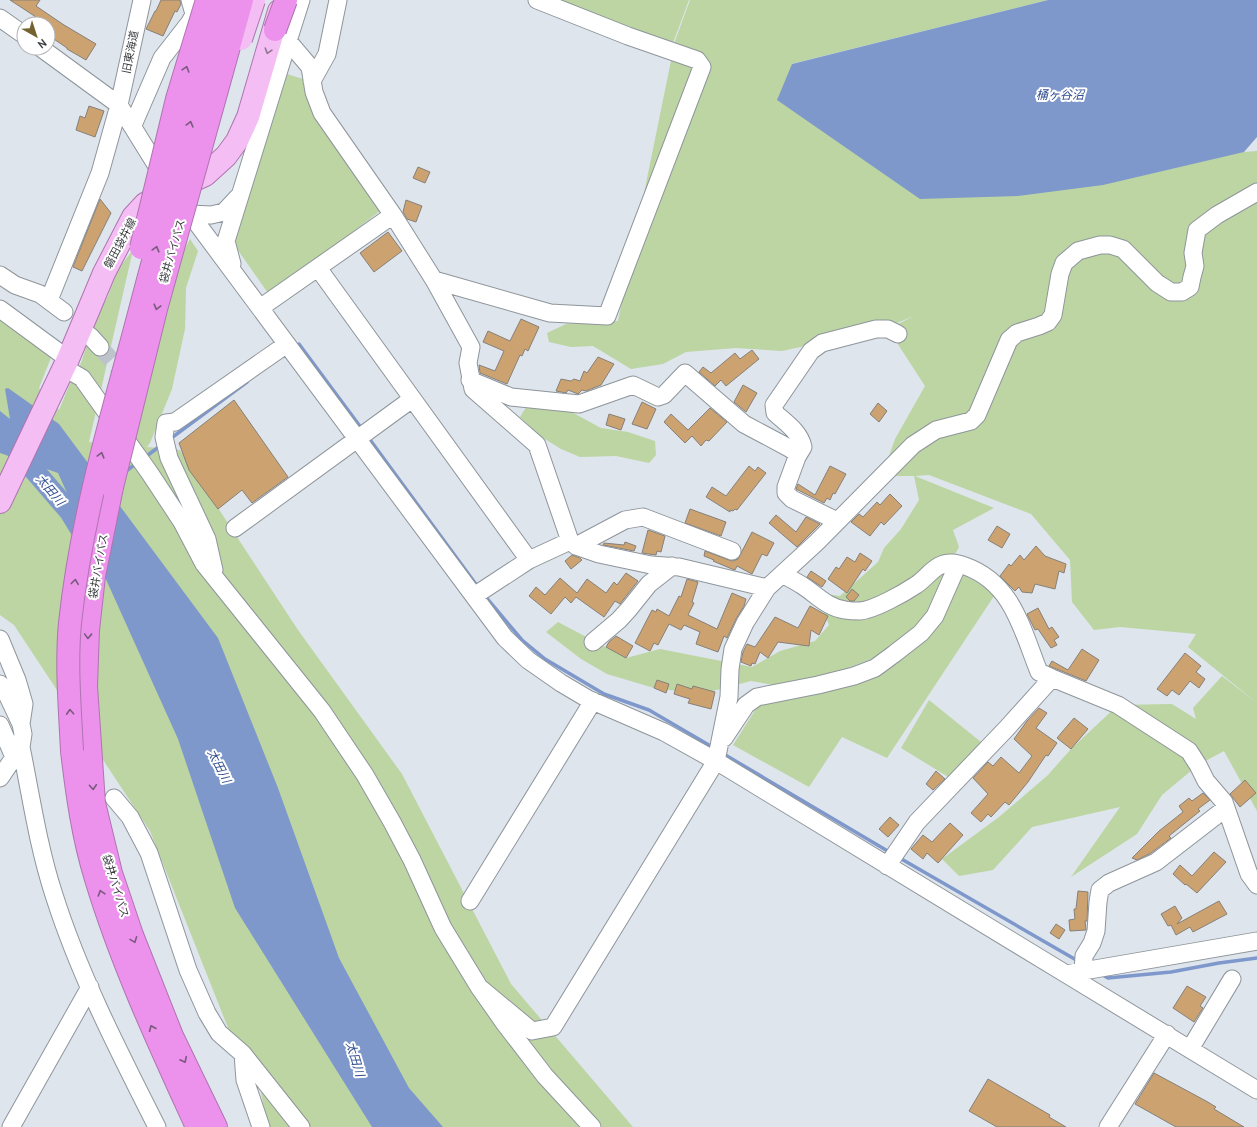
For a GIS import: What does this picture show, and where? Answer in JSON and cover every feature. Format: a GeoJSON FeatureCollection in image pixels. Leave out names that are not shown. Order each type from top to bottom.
{"type":"FeatureCollection","features":[{"type":"Feature","properties":{"kind":"highway"},"geometry":{"type":"LineString","coordinates":[[113,408],[138,260],[177,99],[207,0]]}},
{"type":"Feature","properties":{"kind":"highway","name":"袋井バイパス"},"geometry":{"type":"LineString","coordinates":[[216,1127],[172,1036],[132,935],[111,873],[81,750],[69,686],[70,626],[76,572],[94,481],[224,0]]}},
{"type":"Feature","properties":{"kind":"highway","name":"袋井バイパス"},"geometry":{"type":"LineString","coordinates":[[197,1127],[158,1043],[117,943],[95,878],[79,808],[81,750],[86,686],[88,630],[94,576],[112,488],[154,317],[186,215],[242,0]]}},
{"type":"Feature","properties":{"kind":"highway"},"geometry":{"type":"LineString","coordinates":[[281,36],[291,1]]}},
{"type":"Feature","properties":{"kind":"main road"},"geometry":{"type":"LineString","coordinates":[[186,215],[201,182],[235,55],[254,0]]}},
{"type":"Feature","properties":{"kind":"main road","name":"磐田袋井線"},"geometry":{"type":"LineString","coordinates":[[0,502],[63,367],[104,273],[133,216],[145,204],[171,189],[205,175],[239,147],[248,116],[281,36]]}},
{"type":"Feature","properties":{"kind":"street","name":"旧東海道"},"geometry":{"type":"LineString","coordinates":[[49,300],[100,173],[119,105],[142,0]]}},
{"type":"Feature","properties":{"kind":"street"},"geometry":{"type":"LineString","coordinates":[[133,125],[162,58],[190,22],[194,14],[190,0]]}},
{"type":"Feature","properties":{"kind":"street"},"geometry":{"type":"LineString","coordinates":[[312,81],[327,54],[338,0]]}},
{"type":"Feature","properties":{"kind":"street"},"geometry":{"type":"LineString","coordinates":[[434,280],[550,313],[607,316],[702,67],[697,60],[628,36],[538,0]]}},
{"type":"Feature","properties":{"kind":"street"},"geometry":{"type":"LineString","coordinates":[[0,18],[16,29]]}},
{"type":"Feature","properties":{"kind":"street"},"geometry":{"type":"LineString","coordinates":[[281,36],[310,67],[314,92],[322,113],[393,215],[434,280],[471,347],[468,363],[472,389],[537,445],[573,543],[599,554],[651,565],[679,567],[767,588]]}},
{"type":"Feature","properties":{"kind":"street"},"geometry":{"type":"LineString","coordinates":[[53,56],[119,105],[133,125],[186,215],[235,274],[504,638],[528,660],[561,683],[593,701],[664,732],[716,761],[887,866],[1074,972],[1190,1049],[1257,1090]]}},
{"type":"Feature","properties":{"kind":"street"},"geometry":{"type":"LineString","coordinates":[[235,274],[226,241],[238,197],[239,147]]}},
{"type":"Feature","properties":{"kind":"street"},"geometry":{"type":"LineString","coordinates":[[479,987],[532,1031],[553,1027],[716,761],[729,697],[730,669],[734,649],[745,623],[767,588],[817,542],[913,445],[936,430],[971,421],[977,415],[1009,340],[1017,333],[1048,322],[1053,315],[1060,274],[1064,263],[1078,251],[1100,245],[1110,245],[1123,249],[1157,283],[1171,292],[1182,292],[1190,287],[1195,266],[1193,253],[1197,230],[1217,215],[1257,192]]}},
{"type":"Feature","properties":{"kind":"street"},"geometry":{"type":"LineString","coordinates":[[186,215],[212,215],[224,212],[238,197]]}},
{"type":"Feature","properties":{"kind":"street"},"geometry":{"type":"LineString","coordinates":[[260,308],[393,215]]}},
{"type":"Feature","properties":{"kind":"street"},"geometry":{"type":"LineString","coordinates":[[318,268],[529,560]]}},
{"type":"Feature","properties":{"kind":"street"},"geometry":{"type":"LineString","coordinates":[[0,275],[15,285],[40,294],[64,312]]}},
{"type":"Feature","properties":{"kind":"street"},"geometry":{"type":"LineString","coordinates":[[0,309],[63,367],[82,378],[146,467],[182,522],[204,564],[322,711],[365,775],[409,854],[443,928],[479,987],[545,1076],[592,1127]]}},
{"type":"Feature","properties":{"kind":"street"},"geometry":{"type":"LineString","coordinates":[[837,521],[792,499],[786,493],[786,487],[797,457],[803,447],[802,439],[789,425],[774,413],[774,405],[811,351],[822,343],[876,329],[888,329],[898,334]]}},
{"type":"Feature","properties":{"kind":"street"},"geometry":{"type":"LineString","coordinates":[[227,592],[214,568],[207,539],[168,458],[164,436],[166,424],[175,422],[287,344]]}},
{"type":"Feature","properties":{"kind":"street"},"geometry":{"type":"LineString","coordinates":[[470,380],[511,397],[579,404],[633,385],[658,397],[664,395],[685,373],[744,424],[789,448],[795,452],[797,457]]}},
{"type":"Feature","properties":{"kind":"street"},"geometry":{"type":"LineString","coordinates":[[235,528],[412,399]]}},
{"type":"Feature","properties":{"kind":"street"},"geometry":{"type":"LineString","coordinates":[[474,596],[529,560],[573,543],[625,520],[643,517],[732,551]]}},
{"type":"Feature","properties":{"kind":"street"},"geometry":{"type":"LineString","coordinates":[[782,574],[803,586],[829,605],[843,610],[861,611],[882,604],[899,595],[916,585],[940,565],[953,562],[977,570],[993,582],[1005,595],[1015,611],[1039,672],[1118,704],[1189,751],[1206,781],[1224,802],[1248,874],[1257,885]]}},
{"type":"Feature","properties":{"kind":"street"},"geometry":{"type":"LineString","coordinates":[[719,744],[746,705],[757,697],[854,676],[875,668],[894,654],[921,633],[935,616],[958,564]]}},
{"type":"Feature","properties":{"kind":"street"},"geometry":{"type":"LineString","coordinates":[[593,642],[630,609],[649,584],[672,566]]}},
{"type":"Feature","properties":{"kind":"street"},"geometry":{"type":"LineString","coordinates":[[0,640],[17,680],[24,704],[21,724]]}},
{"type":"Feature","properties":{"kind":"street"},"geometry":{"type":"LineString","coordinates":[[887,866],[917,822],[1006,730],[1052,678]]}},
{"type":"Feature","properties":{"kind":"street"},"geometry":{"type":"LineString","coordinates":[[0,684],[4,688],[21,724],[23,734],[17,752],[0,778]]}},
{"type":"Feature","properties":{"kind":"street"},"geometry":{"type":"LineString","coordinates":[[470,901],[593,701]]}},
{"type":"Feature","properties":{"kind":"street"},"geometry":{"type":"LineString","coordinates":[[0,725],[17,752],[53,894],[69,939],[90,987],[157,1127]]}},
{"type":"Feature","properties":{"kind":"street"},"geometry":{"type":"LineString","coordinates":[[114,798],[130,817],[149,853],[188,970],[207,1013],[219,1033],[243,1054],[301,1127]]}},
{"type":"Feature","properties":{"kind":"street"},"geometry":{"type":"LineString","coordinates":[[1074,972],[1092,943],[1096,932],[1100,890],[1109,883],[1156,862],[1226,808]]}},
{"type":"Feature","properties":{"kind":"street"},"geometry":{"type":"LineString","coordinates":[[1074,972],[1257,941]]}},
{"type":"Feature","properties":{"kind":"street"},"geometry":{"type":"LineString","coordinates":[[1190,1049],[1232,979]]}},
{"type":"Feature","properties":{"kind":"street"},"geometry":{"type":"LineString","coordinates":[[11,1123],[90,987]]}},
{"type":"Feature","properties":{"kind":"street"},"geometry":{"type":"LineString","coordinates":[[1108,1127],[1167,1034]]}},
{"type":"Feature","properties":{"kind":"street"},"geometry":{"type":"LineString","coordinates":[[243,1054],[245,1080],[261,1127]]}},
{"type":"Feature","properties":{"kind":"green space"},"geometry":{"type":"Polygon","coordinates":[[[539,0],[689,0],[670,51],[539,0]]]}},
{"type":"Feature","properties":{"kind":"green space"},"geometry":{"type":"Polygon","coordinates":[[[690,0],[1048,0],[791,64],[1244,152],[1257,151],[1257,703],[1188,647],[1196,634],[1120,627],[1094,630],[1072,602],[1070,560],[1031,514],[929,475],[915,476],[994,508],[953,530],[959,547],[935,605],[911,633],[887,653],[827,676],[780,686],[751,681],[701,694],[654,688],[607,674],[581,659],[546,632],[558,622],[626,658],[660,649],[752,667],[780,651],[815,641],[829,625],[818,597],[826,594],[840,596],[878,562],[884,548],[901,529],[919,500],[914,476],[882,476],[895,439],[925,386],[888,329],[914,316],[882,329],[782,351],[736,348],[686,352],[663,364],[631,369],[593,346],[571,347],[549,342],[547,333],[566,324],[618,321],[675,41],[690,0]]]}},
{"type":"Feature","properties":{"kind":"green space"},"geometry":{"type":"Polygon","coordinates":[[[287,74],[303,79],[315,118],[380,211],[270,296],[233,243],[287,74]]]}},
{"type":"Feature","properties":{"kind":"green space"},"geometry":{"type":"Polygon","coordinates":[[[190,239],[198,251],[186,288],[185,329],[172,389],[147,447],[180,450],[298,630],[402,774],[511,984],[633,1127],[267,1127],[258,1074],[236,1048],[150,831],[14,625],[0,615],[0,310],[52,355],[39,388],[59,410],[71,381],[81,363],[95,319],[108,296],[118,269],[133,250],[89,442],[136,446],[135,434],[169,278],[190,239]]]}},
{"type":"Feature","properties":{"kind":"green space"},"geometry":{"type":"Polygon","coordinates":[[[551,401],[601,428],[628,432],[655,441],[656,455],[649,463],[616,456],[580,457],[561,449],[540,436],[520,417],[528,404],[551,401]]]}},
{"type":"Feature","properties":{"kind":"green space"},"geometry":{"type":"Polygon","coordinates":[[[962,574],[996,593],[887,758],[842,737],[809,787],[733,745],[761,701],[918,644],[935,630],[943,618],[962,574]]]}},
{"type":"Feature","properties":{"kind":"green space"},"geometry":{"type":"Polygon","coordinates":[[[1222,676],[1257,703],[1257,811],[1224,751],[1198,765],[1162,795],[1137,834],[1071,877],[1120,807],[1032,827],[993,870],[959,876],[942,859],[999,817],[1048,775],[1071,749],[1118,705],[1172,704],[1196,719],[1193,708],[1222,676]]]}},
{"type":"Feature","properties":{"kind":"green space"},"geometry":{"type":"Polygon","coordinates":[[[929,700],[981,742],[950,778],[901,748],[929,700]]]}},
{"type":"Feature","properties":{"kind":"water","name":"桶ヶ谷沼"},"geometry":{"type":"Polygon","coordinates":[[[1048,0],[1257,0],[1257,137],[1244,152],[1103,185],[1018,196],[920,199],[777,100],[792,64],[1048,0]]]}},
{"type":"Feature","properties":{"kind":"water"},"geometry":{"type":"Polygon","coordinates":[[[8,388],[59,424],[218,638],[278,788],[339,958],[409,1088],[443,1127],[372,1127],[235,908],[178,739],[58,473],[0,453],[0,411],[10,419],[5,389],[8,388]]]}},
{"type":"Feature","properties":{"kind":"building"},"geometry":{"type":"Polygon","coordinates":[[[10,0],[40,0],[36,6],[51,16],[34,16],[10,0]]]}},
{"type":"Feature","properties":{"kind":"building"},"geometry":{"type":"Polygon","coordinates":[[[161,0],[180,0],[181,4],[177,12],[175,11],[163,36],[146,29],[161,0]]]}},
{"type":"Feature","properties":{"kind":"building"},"geometry":{"type":"Polygon","coordinates":[[[56,20],[96,44],[86,60],[56,40],[56,20]]]}},
{"type":"Feature","properties":{"kind":"building"},"geometry":{"type":"Polygon","coordinates":[[[89,106],[104,111],[95,137],[76,130],[80,116],[85,118],[89,106]]]}},
{"type":"Feature","properties":{"kind":"building"},"geometry":{"type":"Polygon","coordinates":[[[418,167],[430,172],[425,183],[413,178],[418,167]]]}},
{"type":"Feature","properties":{"kind":"building"},"geometry":{"type":"Polygon","coordinates":[[[100,199],[111,213],[82,271],[73,267],[100,199]]]}},
{"type":"Feature","properties":{"kind":"building"},"geometry":{"type":"Polygon","coordinates":[[[406,200],[422,206],[416,222],[407,219],[403,212],[406,200]]]}},
{"type":"Feature","properties":{"kind":"building"},"geometry":{"type":"Polygon","coordinates":[[[388,232],[402,251],[374,272],[360,253],[388,232]]]}},
{"type":"Feature","properties":{"kind":"building"},"geometry":{"type":"Polygon","coordinates":[[[521,319],[539,327],[528,351],[525,349],[522,356],[520,355],[507,384],[480,373],[479,365],[495,371],[504,351],[483,342],[488,331],[510,341],[521,319]]]}},
{"type":"Feature","properties":{"kind":"building"},"geometry":{"type":"Polygon","coordinates":[[[752,350],[759,359],[726,386],[721,380],[715,386],[699,372],[703,367],[711,373],[735,353],[740,359],[752,350]]]}},
{"type":"Feature","properties":{"kind":"building"},"geometry":{"type":"Polygon","coordinates":[[[598,357],[614,364],[601,385],[586,391],[582,390],[578,394],[568,390],[566,393],[556,391],[561,379],[571,381],[574,379],[580,381],[584,371],[587,373],[598,357]]]}},
{"type":"Feature","properties":{"kind":"building"},"geometry":{"type":"Polygon","coordinates":[[[743,385],[757,393],[746,412],[734,402],[743,385]]]}},
{"type":"Feature","properties":{"kind":"building"},"geometry":{"type":"Polygon","coordinates":[[[234,400],[288,477],[252,503],[242,490],[218,509],[189,470],[179,443],[234,400]]]}},
{"type":"Feature","properties":{"kind":"building"},"geometry":{"type":"Polygon","coordinates":[[[642,402],[656,409],[647,429],[632,424],[642,402]]]}},
{"type":"Feature","properties":{"kind":"building"},"geometry":{"type":"Polygon","coordinates":[[[878,403],[887,411],[879,422],[870,414],[878,403]]]}},
{"type":"Feature","properties":{"kind":"building"},"geometry":{"type":"Polygon","coordinates":[[[710,408],[727,422],[709,441],[706,440],[701,446],[692,436],[685,443],[664,422],[671,414],[688,430],[710,408]]]}},
{"type":"Feature","properties":{"kind":"building"},"geometry":{"type":"Polygon","coordinates":[[[609,414],[625,419],[621,430],[606,425],[609,414]]]}},
{"type":"Feature","properties":{"kind":"building"},"geometry":{"type":"Polygon","coordinates":[[[749,466],[755,471],[758,467],[766,473],[737,510],[730,510],[730,512],[706,497],[712,487],[726,496],[749,466]]]}},
{"type":"Feature","properties":{"kind":"building"},"geometry":{"type":"Polygon","coordinates":[[[830,466],[846,474],[830,500],[827,498],[824,503],[796,489],[798,484],[815,495],[830,466]]]}},
{"type":"Feature","properties":{"kind":"building"},"geometry":{"type":"Polygon","coordinates":[[[890,494],[902,506],[884,525],[881,522],[870,536],[851,522],[859,514],[863,517],[877,502],[880,505],[890,494]]]}},
{"type":"Feature","properties":{"kind":"building"},"geometry":{"type":"Polygon","coordinates":[[[690,509],[726,522],[721,536],[685,523],[690,509]]]}},
{"type":"Feature","properties":{"kind":"building"},"geometry":{"type":"Polygon","coordinates":[[[776,515],[796,532],[806,517],[820,524],[797,547],[769,523],[776,515]]]}},
{"type":"Feature","properties":{"kind":"building"},"geometry":{"type":"Polygon","coordinates":[[[997,526],[1010,534],[1002,548],[988,540],[997,526]]]}},
{"type":"Feature","properties":{"kind":"building"},"geometry":{"type":"Polygon","coordinates":[[[648,530],[665,536],[661,552],[657,551],[656,555],[642,553],[648,530]]]}},
{"type":"Feature","properties":{"kind":"building"},"geometry":{"type":"Polygon","coordinates":[[[752,532],[774,543],[767,556],[762,554],[752,574],[737,566],[735,570],[732,569],[704,556],[705,551],[733,561],[738,559],[752,532]]]}},
{"type":"Feature","properties":{"kind":"building"},"geometry":{"type":"Polygon","coordinates":[[[625,542],[636,546],[634,551],[603,545],[604,543],[624,545],[625,542]]]}},
{"type":"Feature","properties":{"kind":"building"},"geometry":{"type":"Polygon","coordinates":[[[1036,546],[1045,556],[1066,564],[1064,573],[1059,571],[1055,589],[1035,584],[1032,593],[1022,592],[1019,587],[1015,591],[1000,576],[1009,564],[1011,566],[1020,555],[1024,560],[1036,546]]]}},
{"type":"Feature","properties":{"kind":"building"},"geometry":{"type":"Polygon","coordinates":[[[860,553],[872,561],[865,571],[863,569],[847,593],[828,579],[836,567],[839,569],[847,557],[855,562],[860,553]]]}},
{"type":"Feature","properties":{"kind":"building"},"geometry":{"type":"Polygon","coordinates":[[[572,555],[582,560],[571,569],[565,561],[572,555]]]}},
{"type":"Feature","properties":{"kind":"building"},"geometry":{"type":"Polygon","coordinates":[[[811,571],[826,581],[822,587],[807,577],[811,571]]]}},
{"type":"Feature","properties":{"kind":"building"},"geometry":{"type":"Polygon","coordinates":[[[626,573],[638,581],[620,604],[615,601],[604,617],[576,597],[571,603],[565,597],[551,614],[529,596],[536,587],[545,595],[560,578],[577,593],[587,579],[606,593],[614,582],[617,585],[626,573]]]}},
{"type":"Feature","properties":{"kind":"building"},"geometry":{"type":"Polygon","coordinates":[[[687,579],[698,582],[692,602],[694,603],[688,615],[717,629],[732,593],[746,599],[744,606],[727,638],[724,636],[718,652],[696,644],[700,632],[684,625],[681,630],[669,624],[658,645],[654,643],[650,651],[635,643],[652,610],[656,612],[657,609],[669,616],[679,596],[681,597],[687,579]]]}},
{"type":"Feature","properties":{"kind":"building"},"geometry":{"type":"Polygon","coordinates":[[[852,589],[859,595],[854,601],[850,601],[846,597],[852,589]]]}},
{"type":"Feature","properties":{"kind":"building"},"geometry":{"type":"Polygon","coordinates":[[[810,606],[828,616],[819,635],[811,630],[809,646],[778,642],[768,658],[760,652],[755,664],[752,663],[751,666],[741,662],[743,652],[747,644],[755,647],[775,617],[798,628],[810,606]]]}},
{"type":"Feature","properties":{"kind":"building"},"geometry":{"type":"Polygon","coordinates":[[[1038,608],[1049,629],[1052,627],[1059,637],[1054,640],[1057,645],[1051,648],[1038,629],[1035,630],[1027,614],[1038,608]]]}},
{"type":"Feature","properties":{"kind":"building"},"geometry":{"type":"Polygon","coordinates":[[[616,636],[633,646],[626,658],[606,647],[616,636]]]}},
{"type":"Feature","properties":{"kind":"building"},"geometry":{"type":"Polygon","coordinates":[[[1082,649],[1099,660],[1086,681],[1049,666],[1052,661],[1068,670],[1082,649]]]}},
{"type":"Feature","properties":{"kind":"building"},"geometry":{"type":"Polygon","coordinates":[[[1185,653],[1201,666],[1196,672],[1205,679],[1199,688],[1190,681],[1179,695],[1172,690],[1167,696],[1157,689],[1185,653]]]}},
{"type":"Feature","properties":{"kind":"building"},"geometry":{"type":"Polygon","coordinates":[[[657,680],[669,684],[666,693],[654,688],[657,680]]]}},
{"type":"Feature","properties":{"kind":"building"},"geometry":{"type":"Polygon","coordinates":[[[677,684],[692,689],[693,686],[715,692],[711,709],[688,703],[690,699],[674,694],[677,684]]]}},
{"type":"Feature","properties":{"kind":"building"},"geometry":{"type":"Polygon","coordinates":[[[1039,708],[1047,713],[1036,728],[1057,743],[1048,756],[1046,755],[1028,782],[1009,805],[1005,802],[991,817],[988,814],[981,822],[971,813],[988,794],[973,778],[988,762],[993,766],[1001,757],[1019,773],[1032,756],[1014,739],[1039,708]]]}},
{"type":"Feature","properties":{"kind":"building"},"geometry":{"type":"Polygon","coordinates":[[[1074,718],[1088,729],[1071,749],[1057,738],[1074,718]]]}},
{"type":"Feature","properties":{"kind":"building"},"geometry":{"type":"Polygon","coordinates":[[[936,771],[945,779],[933,790],[926,784],[936,771]]]}},
{"type":"Feature","properties":{"kind":"building"},"geometry":{"type":"Polygon","coordinates":[[[1245,780],[1256,793],[1240,807],[1230,794],[1245,780]]]}},
{"type":"Feature","properties":{"kind":"building"},"geometry":{"type":"Polygon","coordinates":[[[1203,793],[1210,800],[1198,809],[1200,811],[1169,836],[1171,838],[1151,853],[1137,860],[1132,858],[1159,831],[1183,812],[1179,806],[1189,798],[1192,801],[1203,793]]]}},
{"type":"Feature","properties":{"kind":"building"},"geometry":{"type":"Polygon","coordinates":[[[890,817],[899,825],[888,837],[879,829],[890,817]]]}},
{"type":"Feature","properties":{"kind":"building"},"geometry":{"type":"Polygon","coordinates":[[[950,823],[963,835],[938,863],[927,853],[923,859],[911,849],[923,835],[932,842],[950,823]]]}},
{"type":"Feature","properties":{"kind":"building"},"geometry":{"type":"Polygon","coordinates":[[[1214,852],[1226,862],[1197,893],[1173,874],[1180,865],[1192,876],[1214,852]]]}},
{"type":"Feature","properties":{"kind":"building"},"geometry":{"type":"Polygon","coordinates":[[[1078,891],[1088,892],[1087,921],[1085,921],[1086,930],[1070,931],[1069,920],[1075,919],[1074,909],[1076,909],[1078,891]]]}},
{"type":"Feature","properties":{"kind":"building"},"geometry":{"type":"Polygon","coordinates":[[[1219,901],[1227,914],[1193,932],[1190,927],[1176,935],[1171,925],[1168,926],[1161,914],[1175,906],[1182,918],[1177,924],[1219,901]]]}},
{"type":"Feature","properties":{"kind":"building"},"geometry":{"type":"Polygon","coordinates":[[[1056,924],[1065,930],[1059,939],[1050,933],[1056,924]]]}},
{"type":"Feature","properties":{"kind":"building"},"geometry":{"type":"Polygon","coordinates":[[[1187,986],[1206,997],[1200,1006],[1203,1008],[1194,1022],[1173,1008],[1187,986]]]}},
{"type":"Feature","properties":{"kind":"building"},"geometry":{"type":"Polygon","coordinates":[[[1154,1073],[1216,1107],[1214,1109],[1244,1127],[1176,1127],[1135,1104],[1154,1073]]]}},
{"type":"Feature","properties":{"kind":"building"},"geometry":{"type":"Polygon","coordinates":[[[988,1079],[1050,1115],[1049,1117],[1066,1127],[997,1127],[969,1111],[988,1079]]]}},
{"type":"Feature","properties":{"kind":"waterway"},"geometry":{"type":"LineString","coordinates":[[294,347],[299,344],[362,429]]}},
{"type":"Feature","properties":{"kind":"waterway"},"geometry":{"type":"LineString","coordinates":[[170,439],[247,382]]}},
{"type":"Feature","properties":{"kind":"waterway","name":"太田川"},"geometry":{"type":"LineString","coordinates":[[0,432],[70,512],[90,545]]}},
{"type":"Feature","properties":{"kind":"waterway"},"geometry":{"type":"LineString","coordinates":[[368,437],[478,587]]}},
{"type":"Feature","properties":{"kind":"waterway"},"geometry":{"type":"LineString","coordinates":[[144,458],[160,446]]}},
{"type":"Feature","properties":{"kind":"waterway"},"geometry":{"type":"LineString","coordinates":[[125,472],[138,462]]}},
{"type":"Feature","properties":{"kind":"waterway","name":"太田川"},"geometry":{"type":"LineString","coordinates":[[70,512],[76,507]]}},
{"type":"Feature","properties":{"kind":"waterway"},"geometry":{"type":"LineString","coordinates":[[484,595],[522,640],[545,659],[604,694],[649,710],[714,748]]}},
{"type":"Feature","properties":{"kind":"waterway"},"geometry":{"type":"LineString","coordinates":[[722,753],[891,853]]}},
{"type":"Feature","properties":{"kind":"waterway"},"geometry":{"type":"LineString","coordinates":[[898,857],[1078,961]]}},
{"type":"Feature","properties":{"kind":"waterway"},"geometry":{"type":"LineString","coordinates":[[1101,974],[1108,978],[1171,972],[1257,958]]}},
{"type":"Feature","properties":{"kind":"tunnel"},"geometry":{"type":"LineString","coordinates":[[100,347],[129,380]]}}]}
